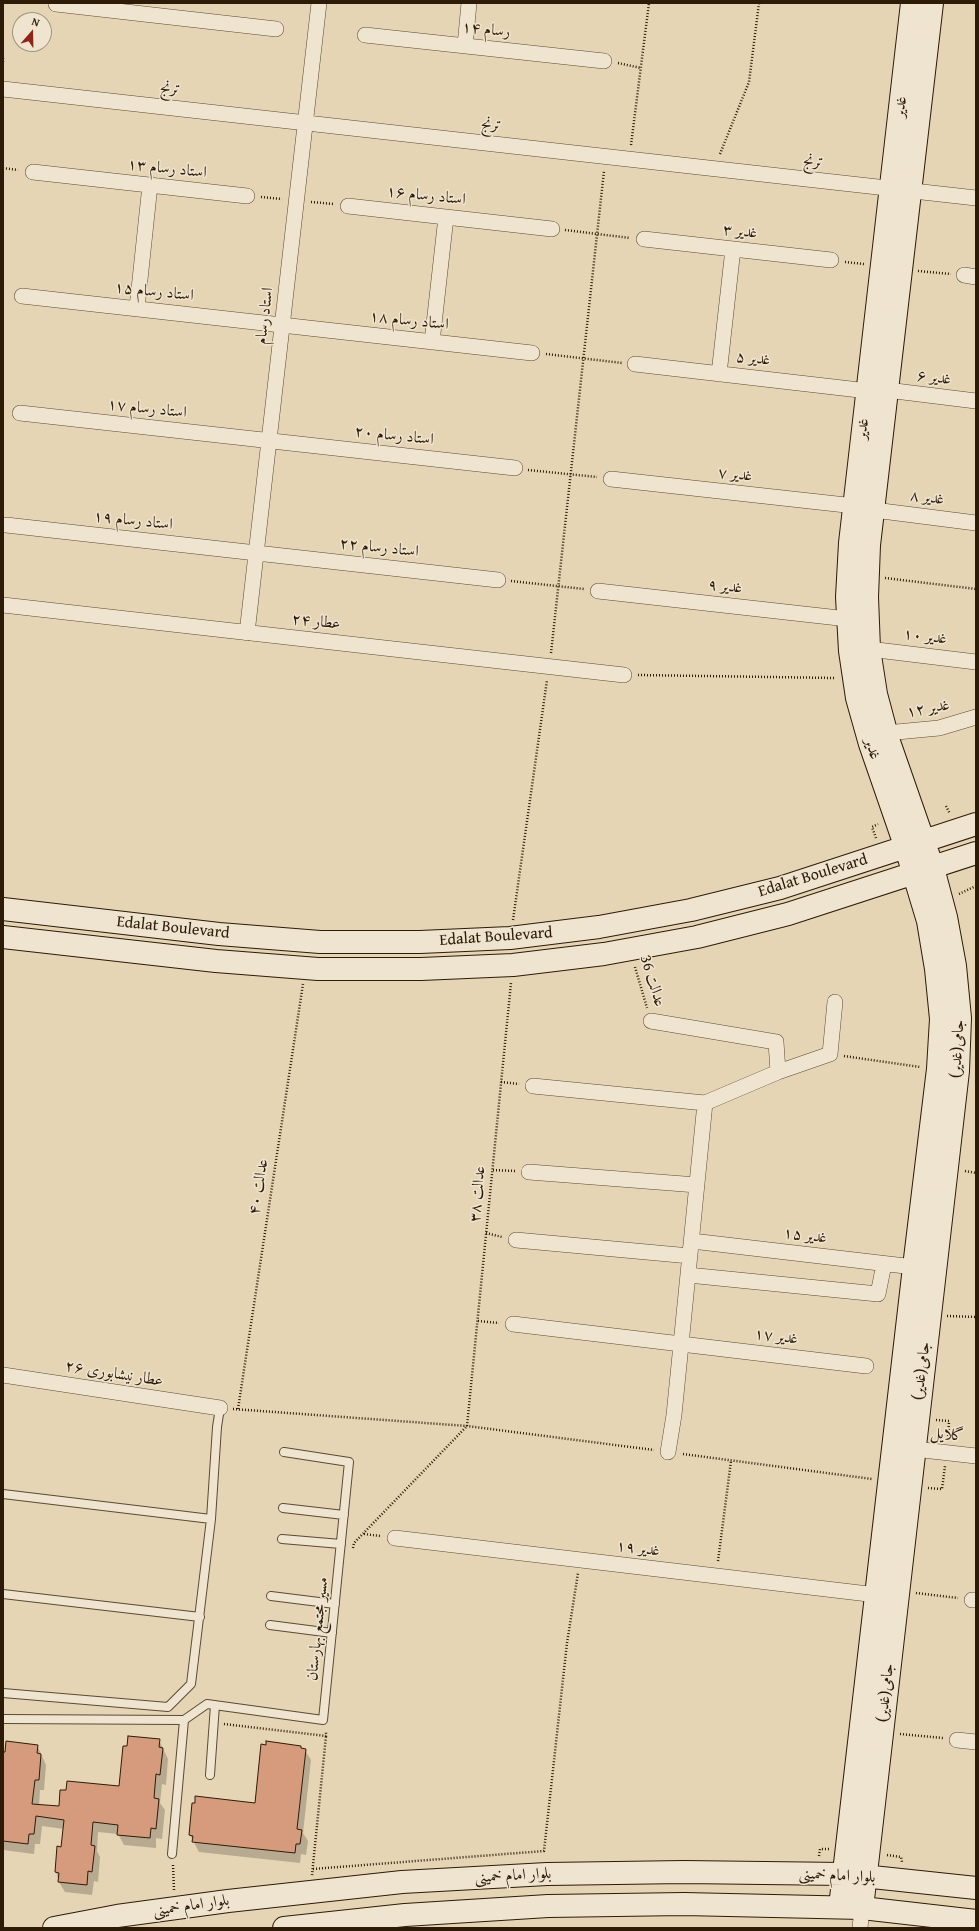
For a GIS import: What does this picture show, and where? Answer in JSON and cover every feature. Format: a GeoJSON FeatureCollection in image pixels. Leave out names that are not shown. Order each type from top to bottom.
{"type":"FeatureCollection","features":[{"type":"Feature","properties":{"kind":"street","name":"استاد رسام"},"geometry":{"type":"LineString","coordinates":[[247,633],[319,3]]}},
{"type":"Feature","properties":{"kind":"street"},"geometry":{"type":"LineString","coordinates":[[465,46],[469,3]]}},
{"type":"Feature","properties":{"kind":"street","name":"غدیر"},"geometry":{"type":"LineString","coordinates":[[901,189],[912,3]]}},
{"type":"Feature","properties":{"kind":"street","name":"غدیر"},"geometry":{"type":"LineString","coordinates":[[916,845],[870,744],[857,698],[850,651],[847,597],[864,508],[901,189],[932,3]]}},
{"type":"Feature","properties":{"kind":"street"},"geometry":{"type":"LineString","coordinates":[[56,4],[158,9],[276,29]]}},
{"type":"Feature","properties":{"kind":"street","name":"رسام ۱۴"},"geometry":{"type":"LineString","coordinates":[[365,35],[604,61]]}},
{"type":"Feature","properties":{"kind":"street","name":"ترنج"},"geometry":{"type":"LineString","coordinates":[[3,89],[976,198]]}},
{"type":"Feature","properties":{"kind":"street","name":"استاد رسام ۱۳"},"geometry":{"type":"LineString","coordinates":[[33,172],[247,196]]}},
{"type":"Feature","properties":{"kind":"street"},"geometry":{"type":"LineString","coordinates":[[137,308],[150,185]]}},
{"type":"Feature","properties":{"kind":"street","name":"استاد رسام ۱۶"},"geometry":{"type":"LineString","coordinates":[[348,206],[552,229]]}},
{"type":"Feature","properties":{"kind":"street"},"geometry":{"type":"LineString","coordinates":[[432,342],[446,217]]}},
{"type":"Feature","properties":{"kind":"street","name":"غدیر ۳"},"geometry":{"type":"LineString","coordinates":[[644,239],[831,260]]}},
{"type":"Feature","properties":{"kind":"street"},"geometry":{"type":"LineString","coordinates":[[719,374],[733,249]]}},
{"type":"Feature","properties":{"kind":"street","name":"استاد رسام ۱۵"},"geometry":{"type":"LineString","coordinates":[[22,296],[282,325]]}},
{"type":"Feature","properties":{"kind":"street","name":"استاد رسام ۱۸"},"geometry":{"type":"LineString","coordinates":[[282,325],[532,353]]}},
{"type":"Feature","properties":{"kind":"street","name":"غدیر ۵"},"geometry":{"type":"LineString","coordinates":[[635,364],[878,390]]}},
{"type":"Feature","properties":{"kind":"street","name":"غدیر ۶"},"geometry":{"type":"LineString","coordinates":[[878,390],[976,401]]}},
{"type":"Feature","properties":{"kind":"street","name":"استاد رسام ۱۷"},"geometry":{"type":"LineString","coordinates":[[20,413],[269,440]]}},
{"type":"Feature","properties":{"kind":"street","name":"استاد رسام ۲۰"},"geometry":{"type":"LineString","coordinates":[[269,440],[515,468]]}},
{"type":"Feature","properties":{"kind":"street","name":"غدیر ۷"},"geometry":{"type":"LineString","coordinates":[[611,479],[864,508]]}},
{"type":"Feature","properties":{"kind":"street","name":"غدیر"},"geometry":{"type":"LineString","coordinates":[[864,508],[868,576],[867,597],[869,649],[876,694],[916,845]]}},
{"type":"Feature","properties":{"kind":"street","name":"غدیر ۸"},"geometry":{"type":"LineString","coordinates":[[864,508],[976,523]]}},
{"type":"Feature","properties":{"kind":"street","name":"استاد رسام ۱۹"},"geometry":{"type":"LineString","coordinates":[[6,525],[256,553]]}},
{"type":"Feature","properties":{"kind":"street","name":"استاد رسام ۲۲"},"geometry":{"type":"LineString","coordinates":[[256,553],[498,580]]}},
{"type":"Feature","properties":{"kind":"street","name":"غدیر ۹"},"geometry":{"type":"LineString","coordinates":[[598,591],[848,619]]}},
{"type":"Feature","properties":{"kind":"street","name":"عطار ۲۴"},"geometry":{"type":"LineString","coordinates":[[3,606],[624,675]]}},
{"type":"Feature","properties":{"kind":"street","name":"غدیر ۱۰"},"geometry":{"type":"LineString","coordinates":[[869,649],[976,662]]}},
{"type":"Feature","properties":{"kind":"street","name":"غدیر ۱۲"},"geometry":{"type":"LineString","coordinates":[[886,733],[939,728],[976,717]]}},
{"type":"Feature","properties":{"kind":"street","name":"Edalat Boulevard"},"geometry":{"type":"LineString","coordinates":[[3,909],[219,934],[320,942],[420,942],[510,938],[599,927],[691,910],[780,888],[916,845],[976,824]]}},
{"type":"Feature","properties":{"kind":"street"},"geometry":{"type":"LineString","coordinates":[[916,845],[924,871]]}},
{"type":"Feature","properties":{"kind":"street","name":"Edalat Boulevard"},"geometry":{"type":"LineString","coordinates":[[3,936],[216,961],[305,968],[421,970],[513,965],[629,949],[696,937],[788,914],[976,853]]}},
{"type":"Feature","properties":{"kind":"street","name":"جامی(غدیر)"},"geometry":{"type":"LineString","coordinates":[[840,1907],[887,1592],[900,1483],[904,1448],[914,1267],[938,1069],[941,1019],[936,969],[928,921],[924,871]]}},
{"type":"Feature","properties":{"kind":"street","name":"جامی(غدیر)"},"geometry":{"type":"LineString","coordinates":[[904,1448],[917,1417],[958,1071],[960,1018],[955,966],[946,917],[924,871]]}},
{"type":"Feature","properties":{"kind":"street"},"geometry":{"type":"LineString","coordinates":[[533,1086],[705,1103],[778,1072],[830,1054],[835,1002]]}},
{"type":"Feature","properties":{"kind":"street"},"geometry":{"type":"LineString","coordinates":[[651,1021],[776,1042],[778,1072]]}},
{"type":"Feature","properties":{"kind":"street"},"geometry":{"type":"LineString","coordinates":[[668,1452],[674,1415],[705,1103]]}},
{"type":"Feature","properties":{"kind":"street"},"geometry":{"type":"LineString","coordinates":[[529,1172],[697,1185]]}},
{"type":"Feature","properties":{"kind":"street"},"geometry":{"type":"LineString","coordinates":[[516,1240],[690,1256]]}},
{"type":"Feature","properties":{"kind":"street","name":"غدیر ۱۵"},"geometry":{"type":"LineString","coordinates":[[692,1241],[914,1267]]}},
{"type":"Feature","properties":{"kind":"street"},"geometry":{"type":"LineString","coordinates":[[688,1275],[878,1294],[884,1264]]}},
{"type":"Feature","properties":{"kind":"street","name":"غدیر ۱۷"},"geometry":{"type":"LineString","coordinates":[[513,1324],[866,1366]]}},
{"type":"Feature","properties":{"kind":"street","name":"عطار نیشابوری ۲۶"},"geometry":{"type":"LineString","coordinates":[[3,1375],[220,1408]]}},
{"type":"Feature","properties":{"kind":"street","name":"گلایل"},"geometry":{"type":"LineString","coordinates":[[904,1448],[976,1456]]}},
{"type":"Feature","properties":{"kind":"street","name":"غدیر ۱۹"},"geometry":{"type":"LineString","coordinates":[[395,1538],[717,1576],[887,1592]]}},
{"type":"Feature","properties":{"kind":"street","name":"جامی(غدیر)"},"geometry":{"type":"LineString","coordinates":[[861,1918],[882,1732],[887,1592]]}},
{"type":"Feature","properties":{"kind":"street"},"geometry":{"type":"LineString","coordinates":[[957,1740],[976,1742]]}},
{"type":"Feature","properties":{"kind":"street","name":"بلوار امام خمینی"},"geometry":{"type":"LineString","coordinates":[[54,1928],[117,1916],[174,1908],[402,1882],[547,1874],[684,1872],[844,1874],[976,1888]]}},
{"type":"Feature","properties":{"kind":"street","name":"بلوار امام خمینی"},"geometry":{"type":"LineString","coordinates":[[284,1928],[405,1915],[548,1906],[684,1904],[840,1907],[861,1918],[976,1921]]}},
{"type":"Feature","properties":{"kind":"lane"},"geometry":{"type":"LineString","coordinates":[[3,1693],[168,1707],[191,1684],[211,1519],[217,1427],[220,1408]]}},
{"type":"Feature","properties":{"kind":"lane","name":"مسیر مجتمع بهارستان"},"geometry":{"type":"LineString","coordinates":[[184,1720],[207,1704],[323,1720],[349,1462],[284,1452]]}},
{"type":"Feature","properties":{"kind":"lane"},"geometry":{"type":"LineString","coordinates":[[3,1494],[211,1519]]}},
{"type":"Feature","properties":{"kind":"lane"},"geometry":{"type":"LineString","coordinates":[[283,1508],[344,1515]]}},
{"type":"Feature","properties":{"kind":"lane"},"geometry":{"type":"LineString","coordinates":[[282,1539],[341,1544]]}},
{"type":"Feature","properties":{"kind":"lane"},"geometry":{"type":"LineString","coordinates":[[3,1594],[200,1617]]}},
{"type":"Feature","properties":{"kind":"lane"},"geometry":{"type":"LineString","coordinates":[[271,1596],[335,1604]]}},
{"type":"Feature","properties":{"kind":"lane"},"geometry":{"type":"LineString","coordinates":[[270,1625],[332,1634]]}},
{"type":"Feature","properties":{"kind":"lane"},"geometry":{"type":"LineString","coordinates":[[210,1775],[215,1705]]}},
{"type":"Feature","properties":{"kind":"lane"},"geometry":{"type":"LineString","coordinates":[[3,1719],[184,1720],[172,1854]]}},
{"type":"Feature","properties":{"kind":"path"},"geometry":{"type":"LineString","coordinates":[[630,159],[649,3]]}},
{"type":"Feature","properties":{"kind":"path"},"geometry":{"type":"LineString","coordinates":[[715,169],[750,82],[759,3]]}},
{"type":"Feature","properties":{"kind":"path"},"geometry":{"type":"LineString","coordinates":[[604,61],[641,68]]}},
{"type":"Feature","properties":{"kind":"path"},"geometry":{"type":"LineString","coordinates":[[510,938],[549,667],[606,156]]}},
{"type":"Feature","properties":{"kind":"path"},"geometry":{"type":"LineString","coordinates":[[247,196],[348,206]]}},
{"type":"Feature","properties":{"kind":"path"},"geometry":{"type":"LineString","coordinates":[[552,229],[644,239]]}},
{"type":"Feature","properties":{"kind":"path"},"geometry":{"type":"LineString","coordinates":[[831,260],[970,276]]}},
{"type":"Feature","properties":{"kind":"path"},"geometry":{"type":"LineString","coordinates":[[532,353],[635,364]]}},
{"type":"Feature","properties":{"kind":"path"},"geometry":{"type":"LineString","coordinates":[[515,468],[611,479]]}},
{"type":"Feature","properties":{"kind":"path"},"geometry":{"type":"LineString","coordinates":[[868,576],[976,589]]}},
{"type":"Feature","properties":{"kind":"path"},"geometry":{"type":"LineString","coordinates":[[498,580],[598,591]]}},
{"type":"Feature","properties":{"kind":"path"},"geometry":{"type":"LineString","coordinates":[[624,675],[854,679]]}},
{"type":"Feature","properties":{"kind":"path","name":"عدالت 36"},"geometry":{"type":"LineString","coordinates":[[629,949],[651,1021]]}},
{"type":"Feature","properties":{"kind":"path","name":"عدالت ۳۸"},"geometry":{"type":"LineString","coordinates":[[467,1426],[513,965]]}},
{"type":"Feature","properties":{"kind":"path","name":"عدالت ۴۰"},"geometry":{"type":"LineString","coordinates":[[238,1409],[305,968]]}},
{"type":"Feature","properties":{"kind":"path"},"geometry":{"type":"LineString","coordinates":[[830,1054],[938,1069]]}},
{"type":"Feature","properties":{"kind":"path"},"geometry":{"type":"LineString","coordinates":[[493,1170],[529,1172]]}},
{"type":"Feature","properties":{"kind":"path"},"geometry":{"type":"LineString","coordinates":[[929,1316],[976,1317]]}},
{"type":"Feature","properties":{"kind":"path"},"geometry":{"type":"LineString","coordinates":[[478,1321],[513,1324]]}},
{"type":"Feature","properties":{"kind":"path"},"geometry":{"type":"LineString","coordinates":[[220,1408],[467,1426],[942,1489],[947,1453],[949,1422],[917,1417]]}},
{"type":"Feature","properties":{"kind":"path"},"geometry":{"type":"LineString","coordinates":[[717,1576],[731,1461]]}},
{"type":"Feature","properties":{"kind":"path"},"geometry":{"type":"LineString","coordinates":[[313,1869],[544,1851],[567,1643],[580,1560]]}},
{"type":"Feature","properties":{"kind":"path"},"geometry":{"type":"LineString","coordinates":[[887,1592],[974,1600]]}},
{"type":"Feature","properties":{"kind":"path"},"geometry":{"type":"LineString","coordinates":[[882,1732],[957,1740]]}},
{"type":"Feature","properties":{"kind":"path"},"geometry":{"type":"LineString","coordinates":[[311,1892],[326,1736]]}},
{"type":"Feature","properties":{"kind":"path"},"geometry":{"type":"LineString","coordinates":[[172,1854],[174,1908]]}},
{"type":"Feature","properties":{"kind":"building"},"geometry":{"type":"Polygon","coordinates":[[[128,1736],[160,1739],[159,1747],[163,1748],[160,1775],[156,1774],[154,1798],[159,1799],[156,1829],[151,1828],[150,1838],[117,1835],[118,1825],[93,1822],[91,1845],[95,1846],[92,1872],[88,1871],[87,1885],[58,1882],[59,1873],[55,1872],[57,1846],[61,1847],[64,1820],[36,1816],[34,1834],[29,1834],[28,1844],[3,1841],[3,1752],[5,1752],[6,1741],[38,1745],[37,1753],[41,1754],[39,1780],[35,1780],[32,1804],[59,1806],[60,1790],[66,1790],[67,1781],[119,1786],[123,1746],[127,1746],[128,1736]]]}},
{"type":"Feature","properties":{"kind":"building"},"geometry":{"type":"Polygon","coordinates":[[[266,1741],[301,1746],[301,1748],[306,1749],[297,1829],[302,1830],[300,1844],[296,1844],[295,1853],[192,1842],[193,1836],[189,1835],[192,1803],[195,1803],[195,1796],[255,1803],[261,1744],[266,1745],[266,1741]]]}}]}
